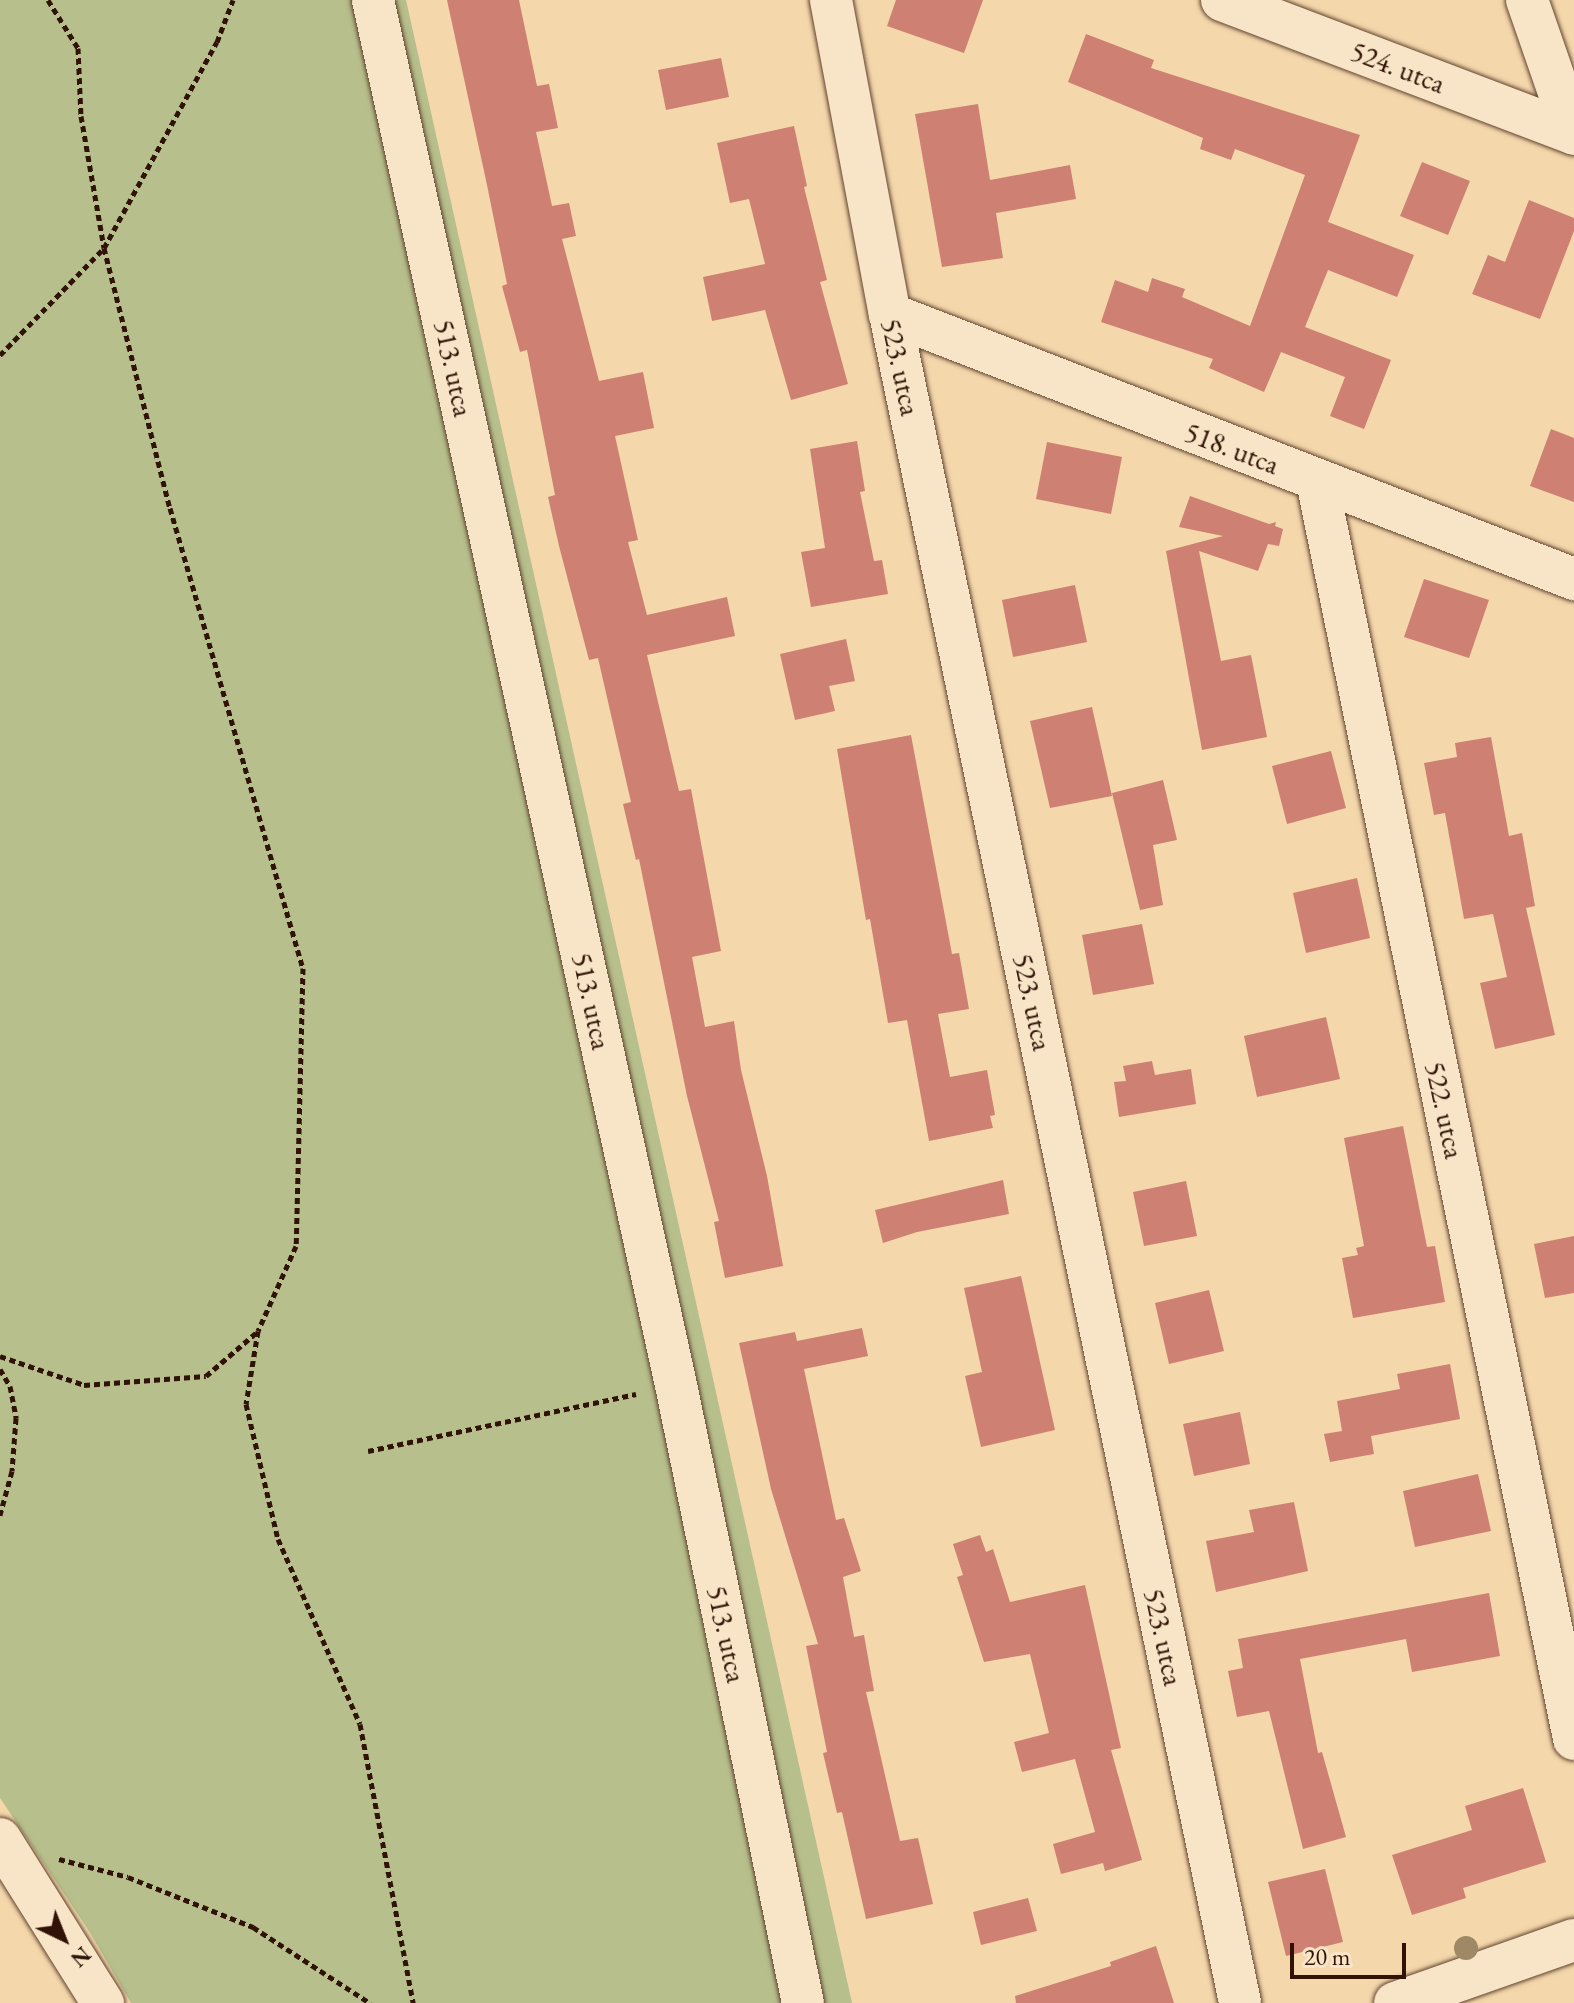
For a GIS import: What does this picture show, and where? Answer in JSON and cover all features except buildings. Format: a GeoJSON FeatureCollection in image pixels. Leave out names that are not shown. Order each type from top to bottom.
{"type":"FeatureCollection","features":[{"type":"Feature","properties":{"kind":"street","name":"513. utca"},"geometry":{"type":"LineString","coordinates":[[373,0],[676,1385],[803,2003]]}},
{"type":"Feature","properties":{"kind":"street","name":"523. utca"},"geometry":{"type":"LineString","coordinates":[[831,0],[890,314],[1240,2003]]}},
{"type":"Feature","properties":{"kind":"street","name":"524. utca"},"geometry":{"type":"LineString","coordinates":[[1222,0],[1574,133]]}},
{"type":"Feature","properties":{"kind":"street"},"geometry":{"type":"LineString","coordinates":[[1527,0],[1574,133]]}},
{"type":"Feature","properties":{"kind":"street","name":"518. utca"},"geometry":{"type":"LineString","coordinates":[[890,314],[1574,579]]}},
{"type":"Feature","properties":{"kind":"street","name":"522. utca"},"geometry":{"type":"LineString","coordinates":[[1317,481],[1574,1739]]}},
{"type":"Feature","properties":{"kind":"street"},"geometry":{"type":"LineString","coordinates":[[2,1842],[103,2003]]}},
{"type":"Feature","properties":{"kind":"street"},"geometry":{"type":"LineString","coordinates":[[1395,2003],[1574,1940]]}},
{"type":"Feature","properties":{"kind":"path"},"geometry":{"type":"LineString","coordinates":[[48,0],[78,48],[81,116],[104,248],[170,508],[303,968],[296,1246],[258,1331],[246,1404],[278,1539],[360,1724],[413,2003]]}},
{"type":"Feature","properties":{"kind":"path"},"geometry":{"type":"LineString","coordinates":[[0,355],[104,248],[217,42],[233,0]]}},
{"type":"Feature","properties":{"kind":"path"},"geometry":{"type":"LineString","coordinates":[[0,1356],[84,1385],[206,1376],[258,1331]]}},
{"type":"Feature","properties":{"kind":"path"},"geometry":{"type":"LineString","coordinates":[[0,1369],[10,1386],[16,1418],[12,1471],[0,1515]]}},
{"type":"Feature","properties":{"kind":"path"},"geometry":{"type":"LineString","coordinates":[[368,1451],[676,1385]]}},
{"type":"Feature","properties":{"kind":"path"},"geometry":{"type":"LineString","coordinates":[[2,1842],[128,1877],[253,1927],[370,2003]]}},
{"type":"Feature","properties":{"kind":"green space"},"geometry":{"type":"Polygon","coordinates":[[[0,0],[406,0],[852,2003],[131,2003],[89,1931],[0,1798],[0,0]]]}}]}
